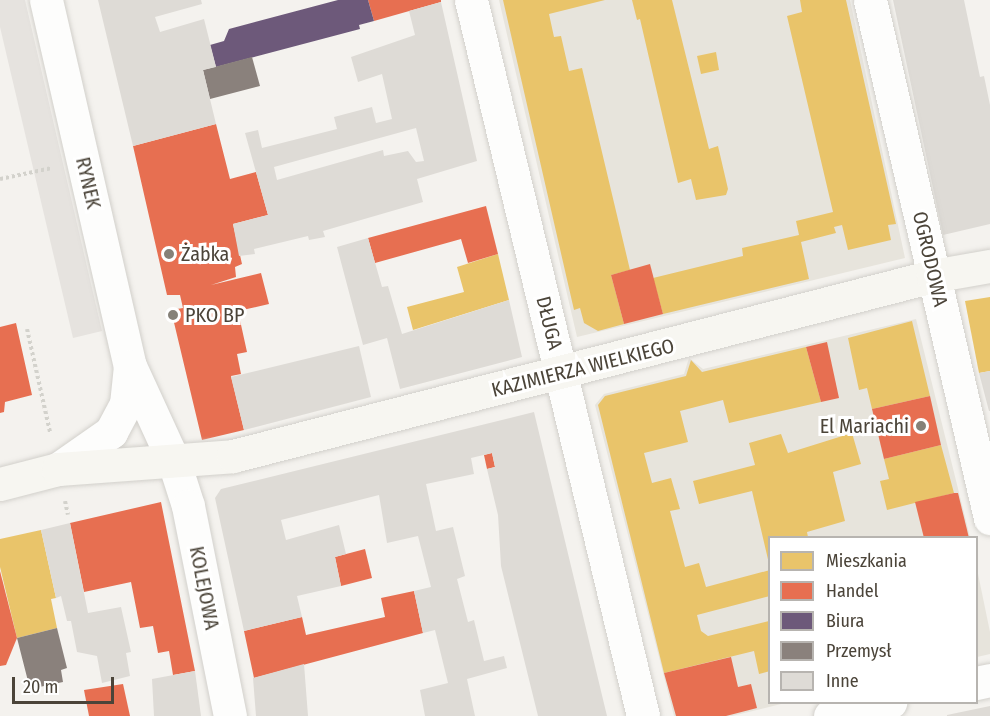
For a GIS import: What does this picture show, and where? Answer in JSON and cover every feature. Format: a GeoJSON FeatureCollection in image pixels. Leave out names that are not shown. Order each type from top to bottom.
{"type":"FeatureCollection","features":[{"type":"Feature","properties":{"kind":"street","name":"RYNEK"},"geometry":{"type":"LineString","coordinates":[[0,484],[58,469],[174,462],[130,366],[46,0]]}},
{"type":"Feature","properties":{"kind":"street","name":"DŁUGA"},"geometry":{"type":"LineString","coordinates":[[471,0],[643,716]]}},
{"type":"Feature","properties":{"kind":"street","name":"OGRODOWA"},"geometry":{"type":"LineString","coordinates":[[870,0],[990,518]]}},
{"type":"Feature","properties":{"kind":"street","name":"KAZIMIERZA WIELKIEGO"},"geometry":{"type":"LineString","coordinates":[[174,462],[233,456],[562,375],[933,276],[990,266]]}},
{"type":"Feature","properties":{"kind":"street","name":"RYNEK"},"geometry":{"type":"LineString","coordinates":[[58,469],[111,432],[126,404],[130,366]]}},
{"type":"Feature","properties":{"kind":"street","name":"KOLEJOWA"},"geometry":{"type":"LineString","coordinates":[[174,462],[188,506],[230,716]]}},
{"type":"Feature","properties":{"kind":"street"},"geometry":{"type":"LineString","coordinates":[[830,716],[881,704]]}},
{"type":"Feature","properties":{"kind":"path"},"geometry":{"type":"LineString","coordinates":[[0,179],[58,166]]}},
{"type":"Feature","properties":{"kind":"path"},"geometry":{"type":"LineString","coordinates":[[27,329],[68,515]]}},
{"type":"Feature","properties":{"kind":"shaded area"},"geometry":{"type":"Polygon","coordinates":[[[0,0],[25,0],[102,331],[73,338],[0,27],[0,0]]]}},
{"type":"Feature","properties":{"kind":"shaded area"},"geometry":{"type":"Polygon","coordinates":[[[499,0],[850,0],[905,258],[577,337],[499,0]]]}},
{"type":"Feature","properties":{"kind":"shaded area"},"geometry":{"type":"Polygon","coordinates":[[[916,319],[970,536],[768,536],[768,704],[781,704],[732,716],[674,716],[595,405],[604,394],[684,374],[689,358],[703,369],[916,319]]]}},
{"type":"Feature","properties":{"kind":"shaded area"},"geometry":{"type":"Polygon","coordinates":[[[978,574],[990,632],[990,654],[978,657],[978,574]]]}},
{"type":"Feature","properties":{"kind":"building: Mieszkania"},"geometry":{"type":"Polygon","coordinates":[[[503,0],[605,0],[549,14],[554,37],[561,36],[569,71],[582,68],[630,270],[611,275],[624,324],[598,331],[584,323],[580,308],[574,310],[503,0]]]}},
{"type":"Feature","properties":{"kind":"building: Mieszkania"},"geometry":{"type":"Polygon","coordinates":[[[632,0],[672,0],[709,149],[718,146],[728,189],[726,195],[696,200],[691,179],[678,183],[640,19],[637,20],[632,0]]]}},
{"type":"Feature","properties":{"kind":"building: Mieszkania"},"geometry":{"type":"Polygon","coordinates":[[[800,0],[846,0],[896,224],[888,225],[891,240],[848,250],[842,225],[834,227],[836,233],[801,242],[809,279],[663,314],[653,278],[743,256],[742,248],[799,235],[796,221],[833,212],[787,16],[802,12],[800,0]]]}},
{"type":"Feature","properties":{"kind":"building: Mieszkania"},"geometry":{"type":"Polygon","coordinates":[[[716,52],[719,70],[701,74],[697,56],[716,52]]]}},
{"type":"Feature","properties":{"kind":"building: Mieszkania"},"geometry":{"type":"Polygon","coordinates":[[[498,254],[509,300],[413,330],[407,307],[464,292],[457,267],[498,254]]]}},
{"type":"Feature","properties":{"kind":"building: Mieszkania"},"geometry":{"type":"Polygon","coordinates":[[[990,297],[990,371],[979,373],[965,301],[990,297]]]}},
{"type":"Feature","properties":{"kind":"building: Mieszkania"},"geometry":{"type":"Polygon","coordinates":[[[912,321],[930,396],[872,409],[867,388],[859,390],[848,338],[912,321]]]}},
{"type":"Feature","properties":{"kind":"building: Mieszkania"},"geometry":{"type":"Polygon","coordinates":[[[806,347],[821,402],[729,423],[723,400],[680,411],[688,442],[644,453],[652,483],[671,478],[680,509],[670,511],[685,567],[699,563],[706,587],[768,571],[768,597],[697,615],[701,631],[708,636],[768,621],[768,672],[759,674],[754,651],[664,673],[598,405],[605,396],[686,376],[691,360],[702,372],[806,347]]]}},
{"type":"Feature","properties":{"kind":"building: Mieszkania"},"geometry":{"type":"Polygon","coordinates":[[[852,433],[861,464],[833,472],[845,521],[807,532],[808,536],[768,536],[768,559],[752,491],[699,504],[693,481],[755,465],[749,443],[781,434],[788,453],[852,433]]]}},
{"type":"Feature","properties":{"kind":"building: Mieszkania"},"geometry":{"type":"Polygon","coordinates":[[[941,445],[954,493],[887,510],[880,481],[889,479],[884,459],[941,445]]]}},
{"type":"Feature","properties":{"kind":"building: Mieszkania"},"geometry":{"type":"Polygon","coordinates":[[[41,530],[56,598],[51,599],[57,628],[17,638],[0,567],[0,539],[41,530]]]}},
{"type":"Feature","properties":{"kind":"building: Handel"},"geometry":{"type":"Polygon","coordinates":[[[368,0],[441,0],[441,2],[374,21],[368,0]]]}},
{"type":"Feature","properties":{"kind":"building: Handel"},"geometry":{"type":"Polygon","coordinates":[[[216,124],[230,179],[256,172],[268,215],[233,224],[242,264],[235,267],[236,277],[211,285],[261,273],[269,304],[238,311],[247,352],[237,354],[241,374],[231,376],[244,430],[202,440],[171,310],[183,308],[180,295],[167,295],[133,146],[216,124]]]}},
{"type":"Feature","properties":{"kind":"building: Handel"},"geometry":{"type":"Polygon","coordinates":[[[486,206],[498,254],[468,263],[461,239],[375,263],[368,238],[486,206]]]}},
{"type":"Feature","properties":{"kind":"building: Handel"},"geometry":{"type":"Polygon","coordinates":[[[650,264],[663,314],[624,324],[611,275],[650,264]]]}},
{"type":"Feature","properties":{"kind":"building: Handel"},"geometry":{"type":"Polygon","coordinates":[[[16,323],[32,395],[5,402],[4,412],[0,413],[0,327],[16,323]]]}},
{"type":"Feature","properties":{"kind":"building: Handel"},"geometry":{"type":"Polygon","coordinates":[[[827,342],[839,398],[821,402],[806,347],[827,342]]]}},
{"type":"Feature","properties":{"kind":"building: Handel"},"geometry":{"type":"Polygon","coordinates":[[[930,396],[941,445],[884,459],[872,409],[930,396]]]}},
{"type":"Feature","properties":{"kind":"building: Handel"},"geometry":{"type":"Polygon","coordinates":[[[492,453],[495,467],[487,469],[484,455],[492,453]]]}},
{"type":"Feature","properties":{"kind":"building: Handel"},"geometry":{"type":"Polygon","coordinates":[[[958,493],[969,536],[924,536],[915,502],[958,493]]]}},
{"type":"Feature","properties":{"kind":"building: Handel"},"geometry":{"type":"Polygon","coordinates":[[[161,502],[195,671],[173,675],[169,651],[158,653],[153,626],[140,628],[131,582],[84,592],[70,523],[161,502]]]}},
{"type":"Feature","properties":{"kind":"building: Handel"},"geometry":{"type":"Polygon","coordinates":[[[365,549],[372,578],[341,586],[335,557],[365,549]]]}},
{"type":"Feature","properties":{"kind":"building: Handel"},"geometry":{"type":"Polygon","coordinates":[[[0,571],[17,638],[6,665],[0,666],[0,571]]]}},
{"type":"Feature","properties":{"kind":"building: Handel"},"geometry":{"type":"Polygon","coordinates":[[[414,591],[423,633],[254,678],[244,631],[302,617],[306,635],[385,617],[381,598],[414,591]]]}},
{"type":"Feature","properties":{"kind":"building: Handel"},"geometry":{"type":"Polygon","coordinates":[[[731,657],[738,687],[751,684],[757,708],[726,716],[676,716],[664,673],[731,657]]]}},
{"type":"Feature","properties":{"kind":"building: Handel"},"geometry":{"type":"Polygon","coordinates":[[[123,684],[130,716],[89,716],[84,690],[123,684]]]}},
{"type":"Feature","properties":{"kind":"building: Biura"},"geometry":{"type":"Polygon","coordinates":[[[338,0],[368,0],[374,21],[359,25],[360,29],[216,67],[210,45],[224,41],[229,29],[338,0]]]}},
{"type":"Feature","properties":{"kind":"building: Przemysł"},"geometry":{"type":"Polygon","coordinates":[[[252,57],[260,86],[210,99],[203,70],[252,57]]]}},
{"type":"Feature","properties":{"kind":"building: Przemysł"},"geometry":{"type":"Polygon","coordinates":[[[57,628],[67,668],[61,670],[63,682],[30,689],[17,638],[57,628]]]}},
{"type":"Feature","properties":{"kind":"building: Inne"},"geometry":{"type":"Polygon","coordinates":[[[98,0],[201,0],[202,4],[155,17],[160,32],[204,19],[216,67],[203,70],[216,124],[133,146],[98,0]]]}},
{"type":"Feature","properties":{"kind":"building: Inne"},"geometry":{"type":"Polygon","coordinates":[[[893,0],[964,0],[980,77],[984,76],[990,105],[990,224],[943,235],[893,0]]]}},
{"type":"Feature","properties":{"kind":"building: Inne"},"geometry":{"type":"Polygon","coordinates":[[[441,2],[477,161],[417,179],[423,202],[323,231],[325,237],[309,240],[308,236],[254,249],[255,254],[239,256],[233,224],[268,215],[245,133],[258,130],[262,148],[337,129],[334,117],[372,107],[376,123],[392,119],[382,74],[358,82],[351,57],[415,35],[409,11],[441,2]],[[416,128],[274,167],[277,180],[383,150],[384,156],[408,151],[416,162],[424,161],[416,128]]]}},
{"type":"Feature","properties":{"kind":"building: Inne"},"geometry":{"type":"Polygon","coordinates":[[[368,238],[382,287],[388,286],[402,334],[509,300],[522,357],[400,389],[387,338],[363,345],[337,247],[368,238]]]}},
{"type":"Feature","properties":{"kind":"building: Inne"},"geometry":{"type":"Polygon","coordinates":[[[359,346],[371,397],[244,430],[231,377],[359,346]]]}},
{"type":"Feature","properties":{"kind":"building: Inne"},"geometry":{"type":"Polygon","coordinates":[[[990,371],[990,411],[989,411],[979,373],[990,371]]]}},
{"type":"Feature","properties":{"kind":"building: Inne"},"geometry":{"type":"Polygon","coordinates":[[[534,412],[607,716],[538,716],[501,566],[498,515],[487,469],[495,467],[492,453],[471,458],[474,474],[426,484],[436,531],[453,527],[465,576],[457,579],[468,622],[474,620],[484,661],[504,656],[507,668],[467,679],[475,716],[425,716],[420,690],[448,683],[435,630],[423,633],[414,591],[431,587],[418,536],[387,543],[379,495],[281,520],[286,540],[339,525],[346,554],[335,557],[341,586],[297,596],[302,617],[244,631],[215,498],[221,489],[534,412]]]}},
{"type":"Feature","properties":{"kind":"building: Inne"},"geometry":{"type":"Polygon","coordinates":[[[70,523],[88,613],[121,607],[131,652],[126,653],[130,676],[102,683],[97,656],[77,652],[71,621],[67,621],[61,596],[56,598],[41,530],[70,523]]]}},
{"type":"Feature","properties":{"kind":"building: Inne"},"geometry":{"type":"Polygon","coordinates":[[[304,664],[308,716],[256,716],[253,678],[304,664]]]}},
{"type":"Feature","properties":{"kind":"building: Inne"},"geometry":{"type":"Polygon","coordinates":[[[195,671],[201,716],[154,716],[152,679],[195,671]]]}},
{"type":"Feature","properties":{"kind":"building: Inne"},"geometry":{"type":"Polygon","coordinates":[[[990,706],[990,716],[947,716],[947,715],[990,706]]]}},
{"type":"Feature","properties":{"kind":"place","name":"Żabka"},"geometry":{"type":"Point","coordinates":[169,254]}},
{"type":"Feature","properties":{"kind":"place","name":"PKO BP"},"geometry":{"type":"Point","coordinates":[173,315]}},
{"type":"Feature","properties":{"kind":"place","name":"El Mariachi"},"geometry":{"type":"Point","coordinates":[921,426]}}]}
